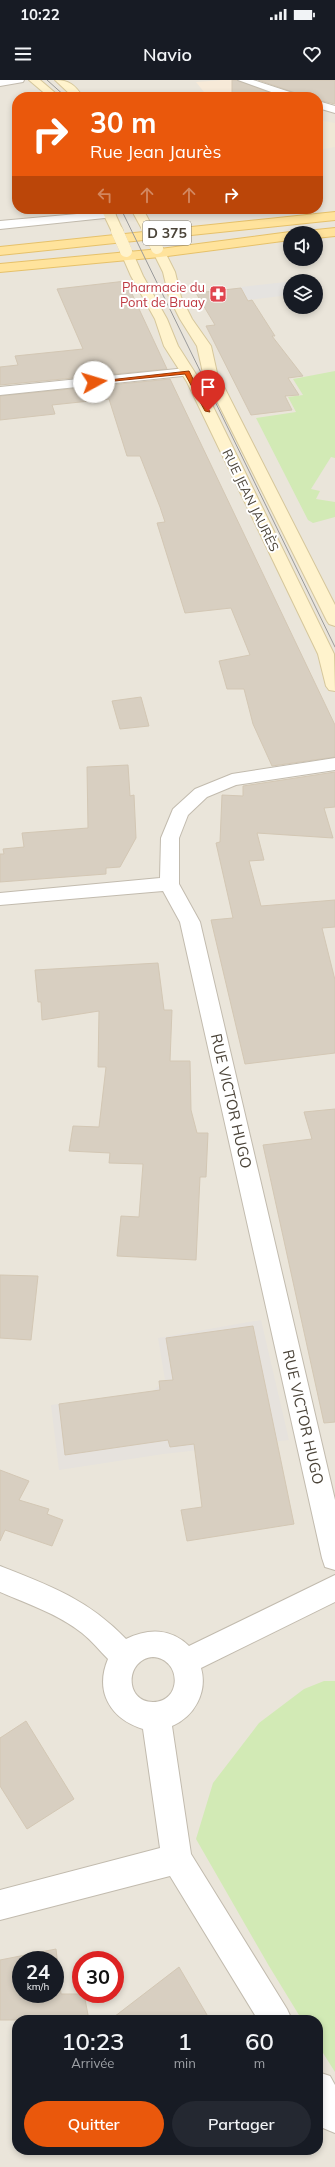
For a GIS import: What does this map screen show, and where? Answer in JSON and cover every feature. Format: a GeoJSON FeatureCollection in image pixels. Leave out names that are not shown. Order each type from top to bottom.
{"type":"FeatureCollection","features":[{"type":"Feature","properties":{"kind":"main road"},"geometry":{"type":"LineString","coordinates":[[34,80],[49,92]]}},
{"type":"Feature","properties":{"kind":"main road"},"geometry":{"type":"LineString","coordinates":[[60,80],[75,92]]}},
{"type":"Feature","properties":{"kind":"main road"},"geometry":{"type":"LineString","coordinates":[[323,207],[335,206]]}},
{"type":"Feature","properties":{"kind":"main road","name":"RUE JEAN JAURÈS"},"geometry":{"type":"LineString","coordinates":[[109,214],[137,276],[151,298],[161,319],[171,346],[198,389],[326,654],[335,686]]}},
{"type":"Feature","properties":{"kind":"main road","name":"RUE JEAN JAURÈS"},"geometry":{"type":"LineString","coordinates":[[140,214],[168,272],[175,297],[186,320],[204,346],[210,372],[335,621]]}},
{"type":"Feature","properties":{"kind":"main road"},"geometry":{"type":"LineString","coordinates":[[0,241],[264,214]]}},
{"type":"Feature","properties":{"kind":"main road","name":"D 375"},"geometry":{"type":"LineString","coordinates":[[0,251],[335,216]]}},
{"type":"Feature","properties":{"kind":"main road"},"geometry":{"type":"LineString","coordinates":[[323,233],[335,232]]}},
{"type":"Feature","properties":{"kind":"main road"},"geometry":{"type":"LineString","coordinates":[[0,268],[283,237]]}},
{"type":"Feature","properties":{"kind":"street"},"geometry":{"type":"LineString","coordinates":[[0,83],[19,80]]}},
{"type":"Feature","properties":{"kind":"street"},"geometry":{"type":"LineString","coordinates":[[243,80],[280,92]]}},
{"type":"Feature","properties":{"kind":"street"},"geometry":{"type":"LineString","coordinates":[[323,106],[335,110]]}},
{"type":"Feature","properties":{"kind":"street"},"geometry":{"type":"LineString","coordinates":[[0,225],[91,214]]}},
{"type":"Feature","properties":{"kind":"street"},"geometry":{"type":"LineString","coordinates":[[0,391],[187,372]]}},
{"type":"Feature","properties":{"kind":"street"},"geometry":{"type":"LineString","coordinates":[[0,899],[169,884],[172,829],[180,813],[201,793],[219,784],[237,779],[335,764]]}},
{"type":"Feature","properties":{"kind":"street","name":"RUE VICTOR HUGO"},"geometry":{"type":"LineString","coordinates":[[169,884],[190,922],[335,1558]]}},
{"type":"Feature","properties":{"kind":"street"},"geometry":{"type":"LineString","coordinates":[[0,1579],[34,1593],[76,1614],[92,1625],[125,1657]]}},
{"type":"Feature","properties":{"kind":"street"},"geometry":{"type":"LineString","coordinates":[[185,1662],[335,1588]]}},
{"type":"Feature","properties":{"kind":"street"},"geometry":{"type":"LineString","coordinates":[[145,1645],[157,1645],[173,1650],[185,1662],[189,1674],[190,1686],[186,1697],[178,1707],[168,1714],[156,1716],[143,1715],[132,1710],[123,1702],[117,1691],[116,1679],[119,1667],[125,1657],[134,1650],[145,1645]]}},
{"type":"Feature","properties":{"kind":"street"},"geometry":{"type":"LineString","coordinates":[[156,1716],[177,1859],[273,2015]]}},
{"type":"Feature","properties":{"kind":"street"},"geometry":{"type":"LineString","coordinates":[[0,1904],[177,1859]]}},
{"type":"Feature","properties":{"kind":"street"},"geometry":{"type":"LineString","coordinates":[[323,2096],[335,2116]]}},
{"type":"Feature","properties":{"kind":"shaded area"},"geometry":{"type":"Polygon","coordinates":[[[0,80],[335,80],[323,101],[335,105],[335,2167],[0,2167],[0,80]]]}},
{"type":"Feature","properties":{"kind":"shaded area"},"geometry":{"type":"Polygon","coordinates":[[[232,80],[267,91],[204,92],[196,82],[232,80]]]}},
{"type":"Feature","properties":{"kind":"shaded area"},"geometry":{"type":"Polygon","coordinates":[[[323,121],[335,123],[335,147],[323,149],[323,121]]]}},
{"type":"Feature","properties":{"kind":"shaded area"},"geometry":{"type":"Polygon","coordinates":[[[283,282],[283,296],[248,300],[241,287],[283,282]]]}},
{"type":"Feature","properties":{"kind":"shaded area"},"geometry":{"type":"Polygon","coordinates":[[[261,1320],[289,1440],[163,1454],[59,1470],[51,1405],[153,1391],[165,1380],[158,1338],[261,1320]]]}},
{"type":"Feature","properties":{"kind":"green space"},"geometry":{"type":"Polygon","coordinates":[[[335,371],[335,458],[331,457],[311,489],[320,491],[316,499],[335,502],[335,517],[313,523],[308,520],[256,418],[296,412],[288,397],[303,395],[293,379],[335,371]]]}},
{"type":"Feature","properties":{"kind":"green space"},"geometry":{"type":"Polygon","coordinates":[[[324,1681],[335,1681],[335,2072],[323,2053],[323,2015],[299,2015],[196,1839],[213,1783],[259,1723],[304,1689],[324,1681]]]}},
{"type":"Feature","properties":{"kind":"building"},"geometry":{"type":"Polygon","coordinates":[[[232,80],[237,80],[268,92],[232,92],[232,80]]]}},
{"type":"Feature","properties":{"kind":"building"},"geometry":{"type":"Polygon","coordinates":[[[258,80],[335,80],[335,104],[323,101],[323,92],[293,92],[258,80]]]}},
{"type":"Feature","properties":{"kind":"building"},"geometry":{"type":"Polygon","coordinates":[[[126,281],[167,369],[0,385],[0,367],[18,365],[15,356],[83,349],[57,289],[126,281]]]}},
{"type":"Feature","properties":{"kind":"building"},"geometry":{"type":"Polygon","coordinates":[[[241,288],[248,301],[252,300],[275,336],[272,336],[303,376],[288,378],[299,395],[285,396],[292,410],[251,415],[206,326],[215,325],[196,293],[241,288]]]}},
{"type":"Feature","properties":{"kind":"building"},"geometry":{"type":"Polygon","coordinates":[[[170,379],[335,725],[335,757],[272,766],[253,724],[244,689],[227,689],[219,661],[250,655],[231,608],[185,613],[157,523],[165,522],[160,507],[140,456],[127,456],[109,399],[52,405],[55,414],[0,420],[0,396],[170,379]]]}},
{"type":"Feature","properties":{"kind":"building"},"geometry":{"type":"Polygon","coordinates":[[[141,697],[149,726],[120,729],[112,701],[141,697]]]}},
{"type":"Feature","properties":{"kind":"building"},"geometry":{"type":"Polygon","coordinates":[[[128,765],[130,796],[134,795],[136,838],[120,867],[106,868],[106,874],[0,882],[0,854],[4,854],[3,849],[24,847],[22,833],[88,828],[87,767],[128,765]]]}},
{"type":"Feature","properties":{"kind":"building"},"geometry":{"type":"Polygon","coordinates":[[[335,772],[335,807],[324,808],[333,838],[257,833],[264,860],[249,861],[261,906],[335,900],[335,927],[322,928],[335,980],[335,1053],[245,1064],[211,920],[233,918],[216,843],[220,842],[222,795],[243,796],[243,786],[335,772]]]}},
{"type":"Feature","properties":{"kind":"building"},"geometry":{"type":"Polygon","coordinates":[[[158,963],[164,1010],[172,1010],[170,1061],[190,1061],[191,1110],[197,1133],[208,1133],[206,1177],[200,1177],[196,1260],[117,1256],[121,1216],[139,1217],[143,1164],[109,1163],[110,1153],[69,1151],[73,1126],[99,1127],[106,1067],[98,1067],[99,1011],[42,1020],[41,1002],[38,1002],[35,970],[158,963]]]}},
{"type":"Feature","properties":{"kind":"building"},"geometry":{"type":"Polygon","coordinates":[[[335,1109],[335,1422],[324,1423],[263,1145],[312,1139],[304,1112],[335,1109]]]}},
{"type":"Feature","properties":{"kind":"building"},"geometry":{"type":"Polygon","coordinates":[[[0,1275],[38,1276],[31,1340],[0,1338],[0,1275]]]}},
{"type":"Feature","properties":{"kind":"building"},"geometry":{"type":"Polygon","coordinates":[[[253,1326],[294,1524],[187,1541],[181,1510],[202,1507],[194,1444],[170,1447],[168,1440],[65,1455],[59,1404],[160,1390],[159,1381],[173,1380],[166,1338],[253,1326]]]}},
{"type":"Feature","properties":{"kind":"building"},"geometry":{"type":"Polygon","coordinates":[[[0,1470],[29,1481],[19,1500],[49,1509],[47,1514],[63,1520],[52,1546],[5,1530],[0,1541],[0,1470]]]}},
{"type":"Feature","properties":{"kind":"building"},"geometry":{"type":"Polygon","coordinates":[[[26,1721],[74,1799],[27,1829],[0,1786],[0,1738],[26,1721]]]}},
{"type":"Feature","properties":{"kind":"building"},"geometry":{"type":"Polygon","coordinates":[[[56,1949],[56,1951],[46,1951],[56,1949]]]}},
{"type":"Feature","properties":{"kind":"building"},"geometry":{"type":"Polygon","coordinates":[[[12,1958],[12,2003],[64,2003],[64,1994],[72,1994],[72,2003],[86,2003],[88,2015],[12,2015],[12,2020],[0,2020],[0,1960],[12,1958]]]}},
{"type":"Feature","properties":{"kind":"building"},"geometry":{"type":"Polygon","coordinates":[[[179,1967],[207,2015],[117,2015],[179,1967]]]}},
{"type":"Feature","properties":{"kind":"tram line"},"geometry":{"type":"LineString","coordinates":[[47,80],[60,92]]}},
{"type":"Feature","properties":{"kind":"tram line"},"geometry":{"type":"LineString","coordinates":[[123,214],[335,647]]}},
{"type":"Feature","properties":{"kind":"place","name":"Pharmacie du Pont de Bruay"},"geometry":{"type":"Point","coordinates":[218,294]}},
{"type":"Feature","properties":{"kind":"route"},"geometry":{"type":"LineString","coordinates":[[94,382],[187,372],[192,378],[208,411]]}}]}
